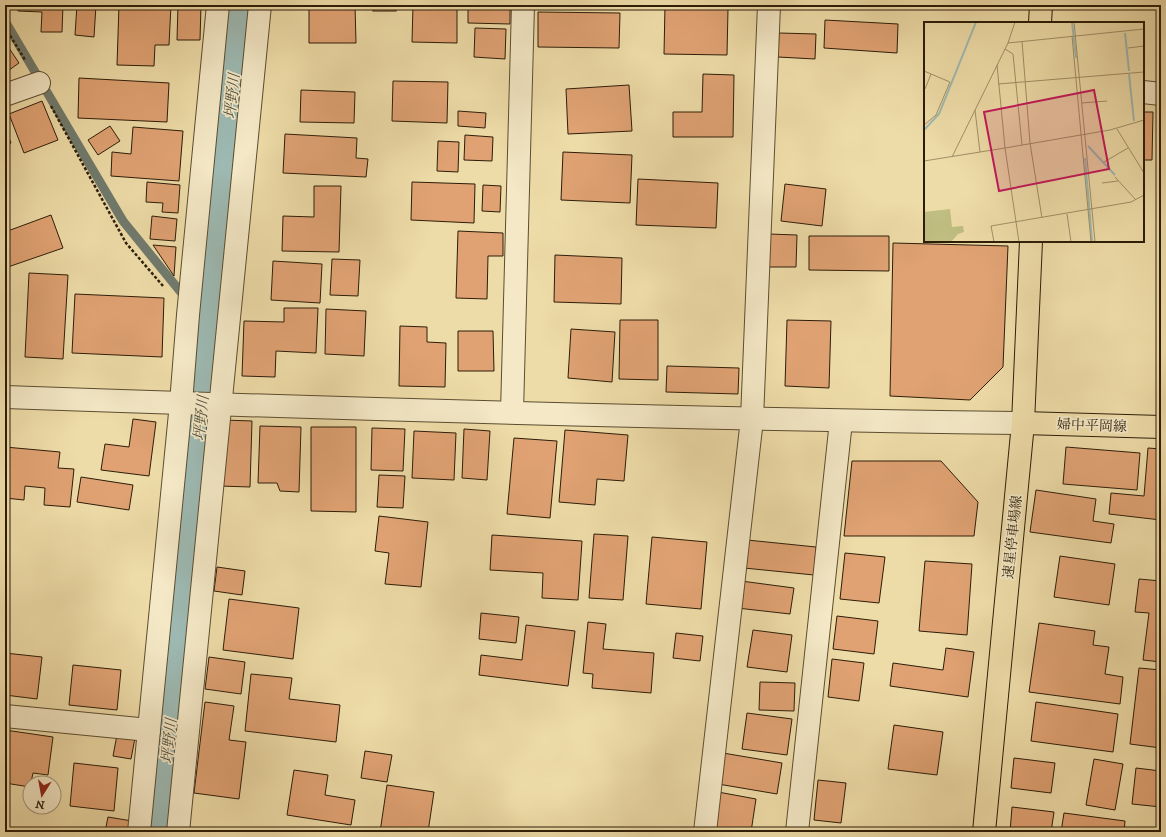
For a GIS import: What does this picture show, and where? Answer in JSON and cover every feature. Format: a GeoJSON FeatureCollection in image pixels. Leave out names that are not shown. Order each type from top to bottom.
{"type":"FeatureCollection","features":[{"type":"Feature","properties":{"kind":"main road"},"geometry":{"type":"LineString","coordinates":[[1040,22],[1041,5]]}},
{"type":"Feature","properties":{"kind":"main road","name":"速星停車場線"},"geometry":{"type":"LineString","coordinates":[[984,832],[1023,423],[1031,242]]}},
{"type":"Feature","properties":{"kind":"main road","name":"婦中平岡線"},"geometry":{"type":"LineString","coordinates":[[1023,423],[1161,427]]}},
{"type":"Feature","properties":{"kind":"street"},"geometry":{"type":"LineString","coordinates":[[139,832],[218,5]]}},
{"type":"Feature","properties":{"kind":"street"},"geometry":{"type":"LineString","coordinates":[[178,832],[260,5]]}},
{"type":"Feature","properties":{"kind":"street"},"geometry":{"type":"LineString","coordinates":[[512,412],[522,5]]}},
{"type":"Feature","properties":{"kind":"street"},"geometry":{"type":"LineString","coordinates":[[705,832],[752,419],[769,5]]}},
{"type":"Feature","properties":{"kind":"street"},"geometry":{"type":"LineString","coordinates":[[5,95],[39,83]]}},
{"type":"Feature","properties":{"kind":"street"},"geometry":{"type":"LineString","coordinates":[[1144,92],[1161,94]]}},
{"type":"Feature","properties":{"kind":"street"},"geometry":{"type":"LineString","coordinates":[[5,397],[752,419],[1023,423]]}},
{"type":"Feature","properties":{"kind":"street"},"geometry":{"type":"LineString","coordinates":[[797,832],[841,421]]}},
{"type":"Feature","properties":{"kind":"street"},"geometry":{"type":"LineString","coordinates":[[5,716],[149,730]]}},
{"type":"Feature","properties":{"kind":"path"},"geometry":{"type":"LineString","coordinates":[[5,27],[39,83],[126,243],[188,315]]}},
{"type":"Feature","properties":{"kind":"building"},"geometry":{"type":"Polygon","coordinates":[[[19,5],[63,5],[62,32],[41,32],[42,12],[18,11],[19,5]]]}},
{"type":"Feature","properties":{"kind":"building"},"geometry":{"type":"Polygon","coordinates":[[[77,5],[96,5],[94,37],[75,35],[77,5]]]}},
{"type":"Feature","properties":{"kind":"building"},"geometry":{"type":"Polygon","coordinates":[[[119,5],[171,5],[169,45],[155,45],[154,66],[117,65],[119,5]]]}},
{"type":"Feature","properties":{"kind":"building"},"geometry":{"type":"Polygon","coordinates":[[[178,5],[201,5],[200,40],[177,40],[178,5]]]}},
{"type":"Feature","properties":{"kind":"building"},"geometry":{"type":"Polygon","coordinates":[[[309,5],[355,5],[356,43],[309,43],[309,5]]]}},
{"type":"Feature","properties":{"kind":"building"},"geometry":{"type":"Polygon","coordinates":[[[373,5],[396,5],[396,11],[373,11],[373,5]]]}},
{"type":"Feature","properties":{"kind":"building"},"geometry":{"type":"Polygon","coordinates":[[[413,5],[457,5],[457,43],[412,42],[413,5]]]}},
{"type":"Feature","properties":{"kind":"building"},"geometry":{"type":"Polygon","coordinates":[[[468,5],[510,5],[510,24],[468,23],[468,5]]]}},
{"type":"Feature","properties":{"kind":"building"},"geometry":{"type":"Polygon","coordinates":[[[665,5],[761,5],[760,9],[728,9],[727,55],[664,54],[665,5]]]}},
{"type":"Feature","properties":{"kind":"building"},"geometry":{"type":"Polygon","coordinates":[[[538,12],[620,13],[619,48],[538,47],[538,12]]]}},
{"type":"Feature","properties":{"kind":"building"},"geometry":{"type":"Polygon","coordinates":[[[825,20],[898,24],[897,53],[824,48],[825,20]]]}},
{"type":"Feature","properties":{"kind":"building"},"geometry":{"type":"Polygon","coordinates":[[[475,28],[506,29],[505,59],[474,57],[475,28]]]}},
{"type":"Feature","properties":{"kind":"building"},"geometry":{"type":"Polygon","coordinates":[[[779,33],[816,34],[815,59],[778,57],[779,33]]]}},
{"type":"Feature","properties":{"kind":"building"},"geometry":{"type":"Polygon","coordinates":[[[5,42],[19,63],[5,73],[5,42]]]}},
{"type":"Feature","properties":{"kind":"building"},"geometry":{"type":"Polygon","coordinates":[[[703,74],[734,75],[733,137],[673,137],[673,112],[702,112],[703,74]]]}},
{"type":"Feature","properties":{"kind":"building"},"geometry":{"type":"Polygon","coordinates":[[[79,78],[169,83],[167,122],[78,118],[79,78]]]}},
{"type":"Feature","properties":{"kind":"building"},"geometry":{"type":"Polygon","coordinates":[[[393,81],[448,82],[447,123],[392,121],[393,81]]]}},
{"type":"Feature","properties":{"kind":"building"},"geometry":{"type":"Polygon","coordinates":[[[629,85],[632,131],[568,134],[566,89],[629,85]]]}},
{"type":"Feature","properties":{"kind":"building"},"geometry":{"type":"Polygon","coordinates":[[[301,90],[355,92],[354,123],[300,122],[301,90]]]}},
{"type":"Feature","properties":{"kind":"building"},"geometry":{"type":"Polygon","coordinates":[[[42,101],[58,140],[24,153],[9,114],[42,101]]]}},
{"type":"Feature","properties":{"kind":"building"},"geometry":{"type":"Polygon","coordinates":[[[458,111],[486,113],[485,128],[458,126],[458,111]]]}},
{"type":"Feature","properties":{"kind":"building"},"geometry":{"type":"Polygon","coordinates":[[[1144,112],[1153,112],[1152,160],[1144,160],[1144,112]]]}},
{"type":"Feature","properties":{"kind":"building"},"geometry":{"type":"Polygon","coordinates":[[[110,126],[120,141],[98,155],[88,140],[110,126]]]}},
{"type":"Feature","properties":{"kind":"building"},"geometry":{"type":"Polygon","coordinates":[[[133,127],[183,131],[179,181],[111,176],[112,152],[131,154],[133,127]]]}},
{"type":"Feature","properties":{"kind":"building"},"geometry":{"type":"Polygon","coordinates":[[[5,128],[11,143],[5,146],[5,128]]]}},
{"type":"Feature","properties":{"kind":"building"},"geometry":{"type":"Polygon","coordinates":[[[285,134],[357,138],[356,158],[368,159],[366,177],[283,173],[285,134]]]}},
{"type":"Feature","properties":{"kind":"building"},"geometry":{"type":"Polygon","coordinates":[[[465,135],[493,137],[492,161],[464,160],[465,135]]]}},
{"type":"Feature","properties":{"kind":"building"},"geometry":{"type":"Polygon","coordinates":[[[438,141],[459,142],[458,172],[437,171],[438,141]]]}},
{"type":"Feature","properties":{"kind":"building"},"geometry":{"type":"Polygon","coordinates":[[[563,152],[632,155],[630,203],[561,200],[563,152]]]}},
{"type":"Feature","properties":{"kind":"building"},"geometry":{"type":"Polygon","coordinates":[[[638,179],[718,183],[716,228],[636,225],[638,179]]]}},
{"type":"Feature","properties":{"kind":"building"},"geometry":{"type":"Polygon","coordinates":[[[147,182],[180,185],[178,213],[162,212],[163,203],[146,202],[147,182]]]}},
{"type":"Feature","properties":{"kind":"building"},"geometry":{"type":"Polygon","coordinates":[[[412,182],[475,184],[474,223],[411,220],[412,182]]]}},
{"type":"Feature","properties":{"kind":"building"},"geometry":{"type":"Polygon","coordinates":[[[785,184],[826,189],[822,226],[781,221],[785,184]]]}},
{"type":"Feature","properties":{"kind":"building"},"geometry":{"type":"Polygon","coordinates":[[[483,185],[501,186],[500,212],[482,211],[483,185]]]}},
{"type":"Feature","properties":{"kind":"building"},"geometry":{"type":"Polygon","coordinates":[[[314,186],[341,186],[339,252],[282,251],[283,216],[314,217],[314,186]]]}},
{"type":"Feature","properties":{"kind":"building"},"geometry":{"type":"Polygon","coordinates":[[[51,215],[63,248],[5,268],[5,232],[51,215]]]}},
{"type":"Feature","properties":{"kind":"building"},"geometry":{"type":"Polygon","coordinates":[[[152,216],[177,219],[175,241],[150,239],[152,216]]]}},
{"type":"Feature","properties":{"kind":"building"},"geometry":{"type":"Polygon","coordinates":[[[458,231],[503,233],[503,256],[488,256],[487,299],[456,298],[458,231]]]}},
{"type":"Feature","properties":{"kind":"building"},"geometry":{"type":"Polygon","coordinates":[[[769,234],[797,235],[796,267],[768,267],[769,234]]]}},
{"type":"Feature","properties":{"kind":"building"},"geometry":{"type":"Polygon","coordinates":[[[809,236],[889,236],[889,271],[809,270],[809,236]]]}},
{"type":"Feature","properties":{"kind":"building"},"geometry":{"type":"Polygon","coordinates":[[[893,243],[1008,246],[1003,367],[970,400],[890,396],[893,243]]]}},
{"type":"Feature","properties":{"kind":"building"},"geometry":{"type":"Polygon","coordinates":[[[153,245],[176,247],[174,276],[153,245]]]}},
{"type":"Feature","properties":{"kind":"building"},"geometry":{"type":"Polygon","coordinates":[[[555,255],[622,258],[621,304],[554,302],[555,255]]]}},
{"type":"Feature","properties":{"kind":"building"},"geometry":{"type":"Polygon","coordinates":[[[332,259],[360,260],[358,296],[330,295],[332,259]]]}},
{"type":"Feature","properties":{"kind":"building"},"geometry":{"type":"Polygon","coordinates":[[[273,261],[322,264],[320,303],[271,300],[273,261]]]}},
{"type":"Feature","properties":{"kind":"building"},"geometry":{"type":"Polygon","coordinates":[[[29,273],[68,275],[63,359],[25,357],[29,273]]]}},
{"type":"Feature","properties":{"kind":"building"},"geometry":{"type":"Polygon","coordinates":[[[75,294],[164,298],[162,357],[72,353],[75,294]]]}},
{"type":"Feature","properties":{"kind":"building"},"geometry":{"type":"Polygon","coordinates":[[[284,308],[318,308],[316,353],[276,351],[275,377],[242,376],[244,321],[284,322],[284,308]]]}},
{"type":"Feature","properties":{"kind":"building"},"geometry":{"type":"Polygon","coordinates":[[[326,309],[366,311],[364,356],[325,354],[326,309]]]}},
{"type":"Feature","properties":{"kind":"building"},"geometry":{"type":"Polygon","coordinates":[[[620,320],[658,320],[658,380],[619,379],[620,320]]]}},
{"type":"Feature","properties":{"kind":"building"},"geometry":{"type":"Polygon","coordinates":[[[787,320],[831,321],[829,388],[785,386],[787,320]]]}},
{"type":"Feature","properties":{"kind":"building"},"geometry":{"type":"Polygon","coordinates":[[[400,326],[427,327],[427,342],[446,343],[445,387],[399,386],[400,326]]]}},
{"type":"Feature","properties":{"kind":"building"},"geometry":{"type":"Polygon","coordinates":[[[571,329],[615,332],[612,382],[568,378],[571,329]]]}},
{"type":"Feature","properties":{"kind":"building"},"geometry":{"type":"Polygon","coordinates":[[[458,331],[493,331],[494,371],[458,371],[458,331]]]}},
{"type":"Feature","properties":{"kind":"building"},"geometry":{"type":"Polygon","coordinates":[[[667,366],[739,368],[738,394],[666,392],[667,366]]]}},
{"type":"Feature","properties":{"kind":"building"},"geometry":{"type":"Polygon","coordinates":[[[133,419],[156,422],[149,476],[101,470],[105,444],[129,447],[133,419]]]}},
{"type":"Feature","properties":{"kind":"building"},"geometry":{"type":"Polygon","coordinates":[[[223,420],[252,421],[250,487],[220,486],[223,420]]]}},
{"type":"Feature","properties":{"kind":"building"},"geometry":{"type":"Polygon","coordinates":[[[260,426],[301,427],[299,492],[280,491],[277,483],[258,483],[260,426]]]}},
{"type":"Feature","properties":{"kind":"building"},"geometry":{"type":"Polygon","coordinates":[[[311,427],[356,427],[356,512],[311,511],[311,427]]]}},
{"type":"Feature","properties":{"kind":"building"},"geometry":{"type":"Polygon","coordinates":[[[372,428],[405,429],[403,471],[371,470],[372,428]]]}},
{"type":"Feature","properties":{"kind":"building"},"geometry":{"type":"Polygon","coordinates":[[[464,429],[490,431],[487,480],[462,478],[464,429]]]}},
{"type":"Feature","properties":{"kind":"building"},"geometry":{"type":"Polygon","coordinates":[[[565,430],[628,435],[624,481],[597,479],[595,505],[559,502],[565,430]]]}},
{"type":"Feature","properties":{"kind":"building"},"geometry":{"type":"Polygon","coordinates":[[[414,431],[456,433],[454,480],[412,478],[414,431]]]}},
{"type":"Feature","properties":{"kind":"building"},"geometry":{"type":"Polygon","coordinates":[[[514,438],[557,441],[550,518],[507,514],[514,438]]]}},
{"type":"Feature","properties":{"kind":"building"},"geometry":{"type":"Polygon","coordinates":[[[5,447],[60,452],[58,468],[74,469],[70,507],[44,505],[45,488],[25,486],[24,500],[5,498],[5,447]]]}},
{"type":"Feature","properties":{"kind":"building"},"geometry":{"type":"Polygon","coordinates":[[[1066,447],[1140,453],[1137,490],[1063,484],[1066,447]]]}},
{"type":"Feature","properties":{"kind":"building"},"geometry":{"type":"Polygon","coordinates":[[[1148,448],[1161,449],[1161,520],[1109,514],[1111,493],[1144,496],[1148,448]]]}},
{"type":"Feature","properties":{"kind":"building"},"geometry":{"type":"Polygon","coordinates":[[[852,461],[941,461],[978,502],[974,536],[844,536],[852,461]]]}},
{"type":"Feature","properties":{"kind":"building"},"geometry":{"type":"Polygon","coordinates":[[[379,475],[405,476],[403,508],[377,507],[379,475]]]}},
{"type":"Feature","properties":{"kind":"building"},"geometry":{"type":"Polygon","coordinates":[[[81,477],[133,485],[129,510],[77,502],[81,477]]]}},
{"type":"Feature","properties":{"kind":"building"},"geometry":{"type":"Polygon","coordinates":[[[1036,490],[1096,499],[1093,521],[1114,524],[1111,543],[1030,532],[1036,490]]]}},
{"type":"Feature","properties":{"kind":"building"},"geometry":{"type":"Polygon","coordinates":[[[379,516],[428,522],[421,587],[385,584],[389,553],[375,551],[379,516]]]}},
{"type":"Feature","properties":{"kind":"building"},"geometry":{"type":"Polygon","coordinates":[[[594,534],[628,536],[623,600],[589,598],[594,534]]]}},
{"type":"Feature","properties":{"kind":"building"},"geometry":{"type":"Polygon","coordinates":[[[492,535],[582,541],[578,600],[542,598],[543,573],[490,570],[492,535]]]}},
{"type":"Feature","properties":{"kind":"building"},"geometry":{"type":"Polygon","coordinates":[[[652,537],[707,542],[701,609],[646,604],[652,537]]]}},
{"type":"Feature","properties":{"kind":"building"},"geometry":{"type":"Polygon","coordinates":[[[747,540],[816,547],[814,575],[744,568],[747,540]]]}},
{"type":"Feature","properties":{"kind":"building"},"geometry":{"type":"Polygon","coordinates":[[[845,553],[885,557],[879,603],[840,599],[845,553]]]}},
{"type":"Feature","properties":{"kind":"building"},"geometry":{"type":"Polygon","coordinates":[[[1060,556],[1115,564],[1109,605],[1054,597],[1060,556]]]}},
{"type":"Feature","properties":{"kind":"building"},"geometry":{"type":"Polygon","coordinates":[[[925,561],[972,564],[967,635],[919,631],[925,561]]]}},
{"type":"Feature","properties":{"kind":"building"},"geometry":{"type":"Polygon","coordinates":[[[217,567],[245,571],[242,595],[214,591],[217,567]]]}},
{"type":"Feature","properties":{"kind":"building"},"geometry":{"type":"Polygon","coordinates":[[[1139,579],[1161,581],[1161,662],[1143,660],[1149,613],[1135,612],[1139,579]]]}},
{"type":"Feature","properties":{"kind":"building"},"geometry":{"type":"Polygon","coordinates":[[[741,581],[794,588],[790,614],[737,608],[741,581]]]}},
{"type":"Feature","properties":{"kind":"building"},"geometry":{"type":"Polygon","coordinates":[[[229,599],[299,608],[293,659],[223,650],[229,599]]]}},
{"type":"Feature","properties":{"kind":"building"},"geometry":{"type":"Polygon","coordinates":[[[481,613],[519,617],[516,643],[479,639],[481,613]]]}},
{"type":"Feature","properties":{"kind":"building"},"geometry":{"type":"Polygon","coordinates":[[[837,616],[878,621],[874,654],[833,649],[837,616]]]}},
{"type":"Feature","properties":{"kind":"building"},"geometry":{"type":"Polygon","coordinates":[[[588,622],[606,624],[603,649],[654,653],[651,693],[592,688],[593,674],[583,673],[588,622]]]}},
{"type":"Feature","properties":{"kind":"building"},"geometry":{"type":"Polygon","coordinates":[[[1039,623],[1095,631],[1093,645],[1109,647],[1105,674],[1123,677],[1120,704],[1029,692],[1039,623]]]}},
{"type":"Feature","properties":{"kind":"building"},"geometry":{"type":"Polygon","coordinates":[[[526,625],[575,631],[568,686],[479,675],[481,655],[522,660],[526,625]]]}},
{"type":"Feature","properties":{"kind":"building"},"geometry":{"type":"Polygon","coordinates":[[[753,630],[792,635],[787,672],[747,667],[753,630]]]}},
{"type":"Feature","properties":{"kind":"building"},"geometry":{"type":"Polygon","coordinates":[[[676,633],[703,636],[700,661],[673,658],[676,633]]]}},
{"type":"Feature","properties":{"kind":"building"},"geometry":{"type":"Polygon","coordinates":[[[946,648],[974,652],[968,697],[890,686],[893,663],[943,670],[946,648]]]}},
{"type":"Feature","properties":{"kind":"building"},"geometry":{"type":"Polygon","coordinates":[[[5,653],[42,657],[37,699],[5,695],[5,653]]]}},
{"type":"Feature","properties":{"kind":"building"},"geometry":{"type":"Polygon","coordinates":[[[209,657],[245,662],[241,694],[205,689],[209,657]]]}},
{"type":"Feature","properties":{"kind":"building"},"geometry":{"type":"Polygon","coordinates":[[[832,659],[864,663],[859,701],[828,697],[832,659]]]}},
{"type":"Feature","properties":{"kind":"building"},"geometry":{"type":"Polygon","coordinates":[[[73,665],[121,670],[117,710],[69,705],[73,665]]]}},
{"type":"Feature","properties":{"kind":"building"},"geometry":{"type":"Polygon","coordinates":[[[1139,668],[1161,670],[1161,748],[1130,744],[1139,668]]]}},
{"type":"Feature","properties":{"kind":"building"},"geometry":{"type":"Polygon","coordinates":[[[251,674],[292,678],[289,699],[340,705],[336,742],[245,731],[251,674]]]}},
{"type":"Feature","properties":{"kind":"building"},"geometry":{"type":"Polygon","coordinates":[[[760,682],[795,683],[794,711],[759,710],[760,682]]]}},
{"type":"Feature","properties":{"kind":"building"},"geometry":{"type":"Polygon","coordinates":[[[205,702],[234,706],[229,740],[246,742],[239,799],[194,793],[205,702]]]}},
{"type":"Feature","properties":{"kind":"building"},"geometry":{"type":"Polygon","coordinates":[[[1036,702],[1118,714],[1113,752],[1031,741],[1036,702]]]}},
{"type":"Feature","properties":{"kind":"building"},"geometry":{"type":"Polygon","coordinates":[[[747,713],[792,719],[787,755],[742,749],[747,713]]]}},
{"type":"Feature","properties":{"kind":"building"},"geometry":{"type":"Polygon","coordinates":[[[894,725],[943,732],[937,775],[888,769],[894,725]]]}},
{"type":"Feature","properties":{"kind":"building"},"geometry":{"type":"Polygon","coordinates":[[[5,730],[53,737],[48,775],[33,773],[33,775],[22,775],[22,786],[5,783],[5,730]]]}},
{"type":"Feature","properties":{"kind":"building"},"geometry":{"type":"Polygon","coordinates":[[[117,735],[135,738],[131,759],[113,756],[117,735]]]}},
{"type":"Feature","properties":{"kind":"building"},"geometry":{"type":"Polygon","coordinates":[[[365,751],[392,755],[387,782],[361,778],[365,751]]]}},
{"type":"Feature","properties":{"kind":"building"},"geometry":{"type":"Polygon","coordinates":[[[723,753],[782,763],[777,794],[718,784],[723,753]]]}},
{"type":"Feature","properties":{"kind":"building"},"geometry":{"type":"Polygon","coordinates":[[[1014,758],[1055,763],[1051,793],[1011,788],[1014,758]]]}},
{"type":"Feature","properties":{"kind":"building"},"geometry":{"type":"Polygon","coordinates":[[[1094,759],[1123,764],[1115,810],[1086,805],[1094,759]]]}},
{"type":"Feature","properties":{"kind":"building"},"geometry":{"type":"Polygon","coordinates":[[[74,763],[118,768],[114,811],[70,806],[74,763]]]}},
{"type":"Feature","properties":{"kind":"building"},"geometry":{"type":"Polygon","coordinates":[[[1136,768],[1161,771],[1161,807],[1132,804],[1136,768]]]}},
{"type":"Feature","properties":{"kind":"building"},"geometry":{"type":"Polygon","coordinates":[[[294,770],[328,775],[325,795],[355,800],[351,825],[287,815],[294,770]]]}},
{"type":"Feature","properties":{"kind":"building"},"geometry":{"type":"Polygon","coordinates":[[[818,780],[846,783],[841,823],[814,820],[818,780]]]}},
{"type":"Feature","properties":{"kind":"building"},"geometry":{"type":"Polygon","coordinates":[[[387,785],[434,792],[428,832],[380,832],[387,785]]]}},
{"type":"Feature","properties":{"kind":"building"},"geometry":{"type":"Polygon","coordinates":[[[718,792],[756,799],[751,832],[711,832],[718,792]]]}},
{"type":"Feature","properties":{"kind":"building"},"geometry":{"type":"Polygon","coordinates":[[[1012,807],[1054,812],[1051,832],[1010,832],[1012,807]]]}},
{"type":"Feature","properties":{"kind":"building"},"geometry":{"type":"Polygon","coordinates":[[[1064,813],[1125,821],[1124,832],[1061,832],[1064,813]]]}},
{"type":"Feature","properties":{"kind":"building"},"geometry":{"type":"Polygon","coordinates":[[[108,817],[132,821],[130,832],[105,832],[108,817]]]}},
{"type":"Feature","properties":{"kind":"building"},"geometry":{"type":"Polygon","coordinates":[[[48,829],[69,832],[47,832],[48,829]]]}},
{"type":"Feature","properties":{"kind":"waterway","name":"坪野川"},"geometry":{"type":"LineString","coordinates":[[160,832],[241,5]]}},
{"type":"Feature","properties":{"kind":"waterway"},"geometry":{"type":"LineString","coordinates":[[5,21],[123,221],[210,328]]}}]}
